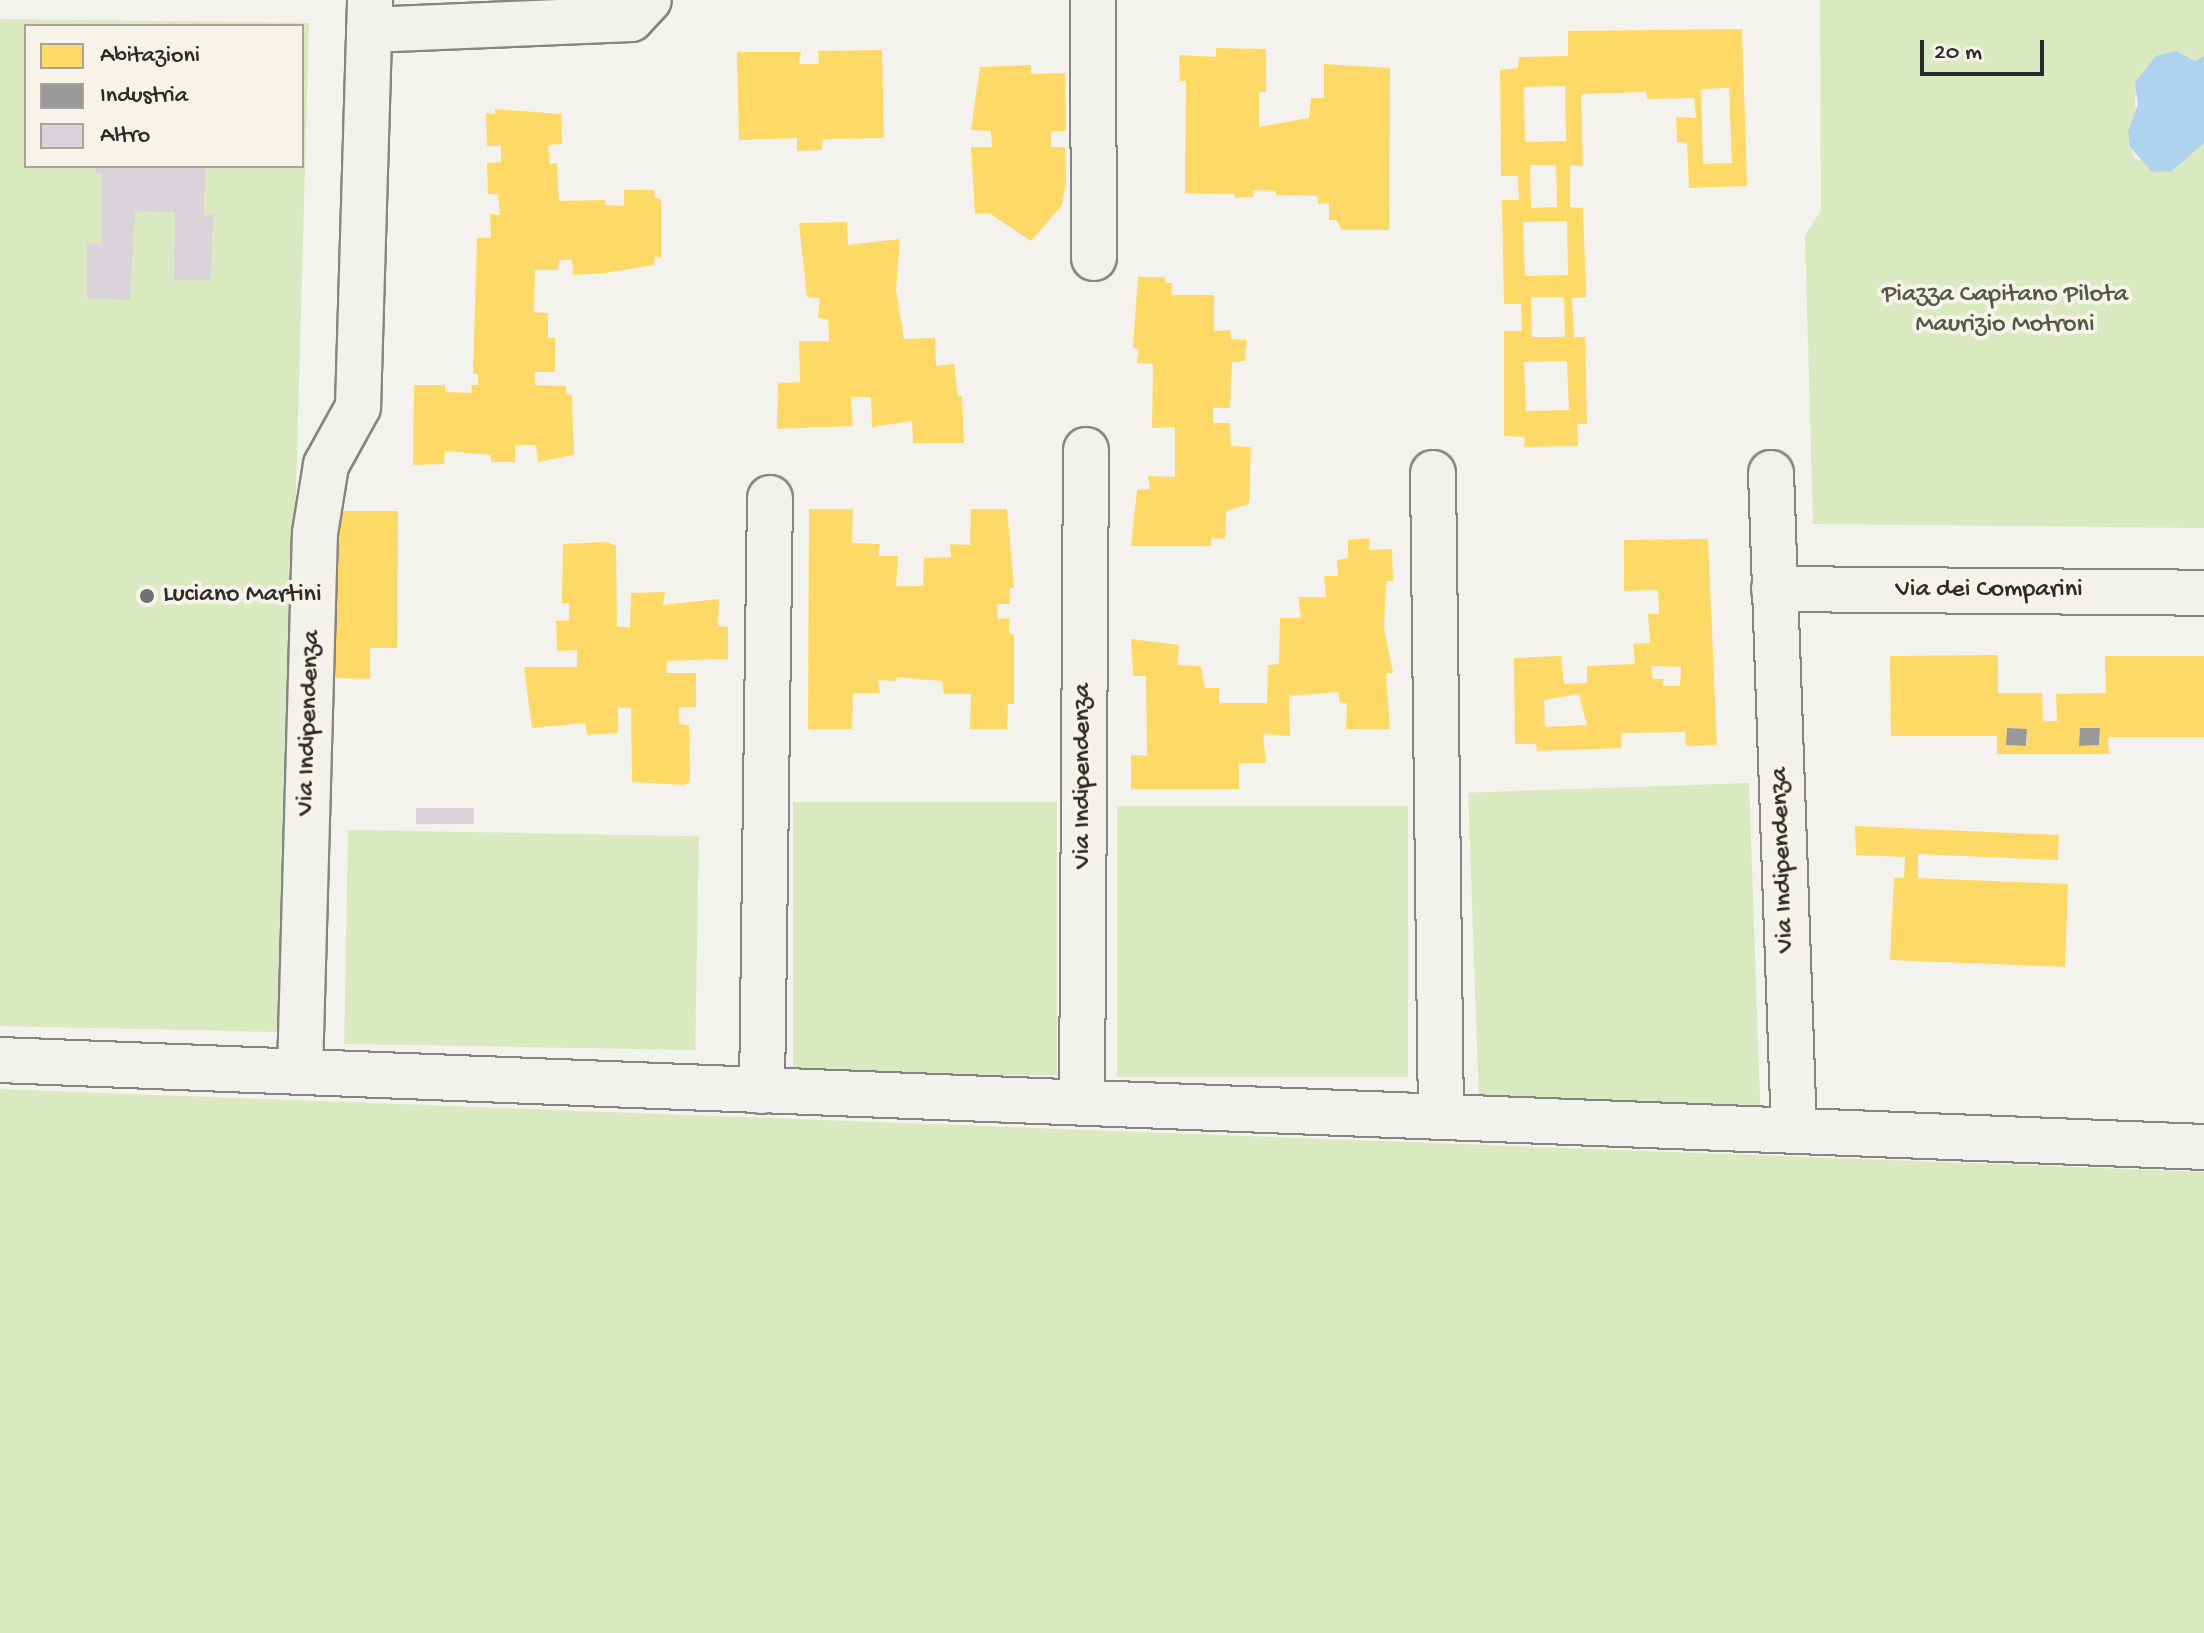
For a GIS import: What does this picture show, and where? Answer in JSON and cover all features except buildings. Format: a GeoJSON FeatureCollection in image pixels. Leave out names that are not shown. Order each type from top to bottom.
{"type":"FeatureCollection","features":[{"type":"Feature","properties":{"kind":"street"},"geometry":{"type":"LineString","coordinates":[[370,15],[631,19],[649,0]]}},
{"type":"Feature","properties":{"kind":"street"},"geometry":{"type":"LineString","coordinates":[[1093,0],[1094,258]]}},
{"type":"Feature","properties":{"kind":"street","name":"Via Indipendenza"},"geometry":{"type":"LineString","coordinates":[[300,1072],[315,533],[326,465],[358,407],[370,15]]}},
{"type":"Feature","properties":{"kind":"street","name":"Via Indipendenza"},"geometry":{"type":"LineString","coordinates":[[1082,1102],[1086,450]]}},
{"type":"Feature","properties":{"kind":"street"},"geometry":{"type":"LineString","coordinates":[[1433,473],[1441,1117]]}},
{"type":"Feature","properties":{"kind":"street","name":"Via Indipendenza"},"geometry":{"type":"LineString","coordinates":[[1771,473],[1794,1130]]}},
{"type":"Feature","properties":{"kind":"street"},"geometry":{"type":"LineString","coordinates":[[762,1091],[770,498]]}},
{"type":"Feature","properties":{"kind":"street","name":"Via dei Comparini"},"geometry":{"type":"LineString","coordinates":[[1774,589],[2204,593]]}},
{"type":"Feature","properties":{"kind":"street"},"geometry":{"type":"LineString","coordinates":[[0,1060],[2204,1147]]}},
{"type":"Feature","properties":{"kind":"green space","name":"Piazza Capitano Pilota Maurizio Motroni"},"geometry":{"type":"Polygon","coordinates":[[[1820,0],[2204,0],[2204,55],[2197,61],[2176,51],[2135,95],[2136,119],[2128,132],[2134,158],[2172,171],[2204,143],[2204,528],[1813,524],[1805,236],[1821,210],[1820,0]]]}},
{"type":"Feature","properties":{"kind":"green space","name":"Luciano Martini"},"geometry":{"type":"Polygon","coordinates":[[[0,19],[309,23],[281,1032],[0,1026],[0,19]]]}},
{"type":"Feature","properties":{"kind":"green space"},"geometry":{"type":"Polygon","coordinates":[[[1749,783],[1760,1106],[1479,1116],[1468,793],[1749,783]]]}},
{"type":"Feature","properties":{"kind":"green space"},"geometry":{"type":"Polygon","coordinates":[[[793,802],[1057,802],[1057,1075],[793,1075],[793,802]]]}},
{"type":"Feature","properties":{"kind":"green space"},"geometry":{"type":"Polygon","coordinates":[[[1117,806],[1408,806],[1408,1077],[1117,1077],[1117,806]]]}},
{"type":"Feature","properties":{"kind":"green space"},"geometry":{"type":"Polygon","coordinates":[[[348,830],[699,836],[695,1050],[344,1044],[348,830]]]}},
{"type":"Feature","properties":{"kind":"green space"},"geometry":{"type":"Polygon","coordinates":[[[0,1089],[2204,1172],[2204,1633],[0,1633],[0,1089]]]}},
{"type":"Feature","properties":{"kind":"water"},"geometry":{"type":"Polygon","coordinates":[[[2176,51],[2196,61],[2204,55],[2204,143],[2172,171],[2152,172],[2130,147],[2128,132],[2138,104],[2135,82],[2156,56],[2176,51]]]}},
{"type":"Feature","properties":{"kind":"place","name":"Luciano Martini"},"geometry":{"type":"Point","coordinates":[147,596]}}]}
